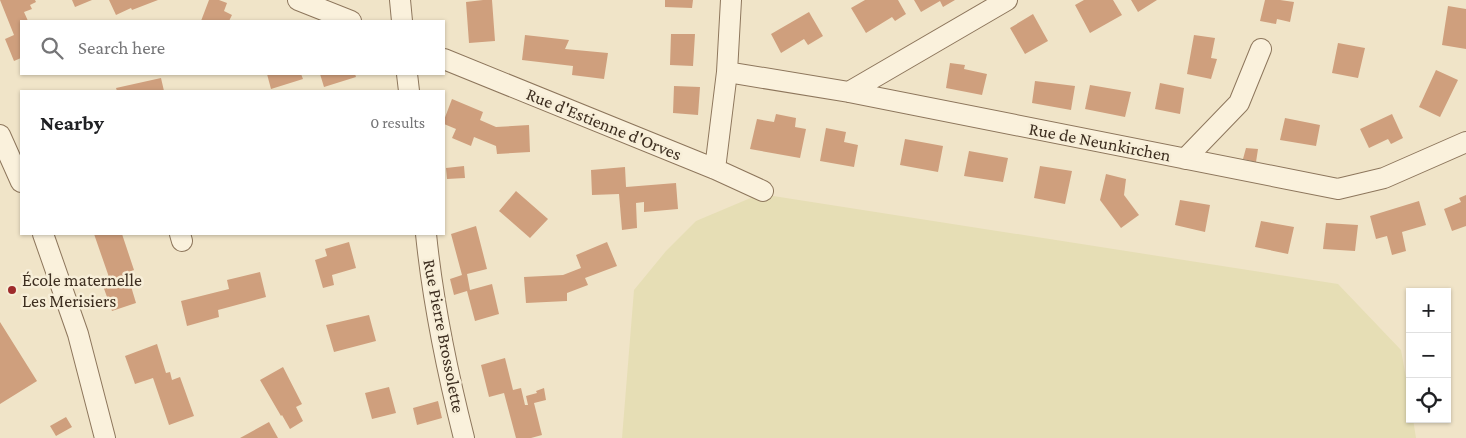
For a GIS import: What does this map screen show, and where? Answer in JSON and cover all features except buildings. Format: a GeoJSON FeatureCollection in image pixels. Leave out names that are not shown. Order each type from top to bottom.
{"type":"FeatureCollection","features":[{"type":"Feature","properties":{"kind":"street"},"geometry":{"type":"LineString","coordinates":[[298,0],[348,20]]}},
{"type":"Feature","properties":{"kind":"street"},"geometry":{"type":"LineString","coordinates":[[400,0],[402,20]]}},
{"type":"Feature","properties":{"kind":"street"},"geometry":{"type":"LineString","coordinates":[[715,169],[727,72],[731,0]]}},
{"type":"Feature","properties":{"kind":"street"},"geometry":{"type":"LineString","coordinates":[[849,92],[1007,0]]}},
{"type":"Feature","properties":{"kind":"street"},"geometry":{"type":"LineString","coordinates":[[1185,159],[1239,103],[1261,49]]}},
{"type":"Feature","properties":{"kind":"street","name":"Rue d'Estienne d'Orves"},"geometry":{"type":"LineString","coordinates":[[445,59],[763,190]]}},
{"type":"Feature","properties":{"kind":"street","name":"Rue de Neunkirchen"},"geometry":{"type":"LineString","coordinates":[[727,72],[849,92],[1338,190],[1384,178],[1466,142]]}},
{"type":"Feature","properties":{"kind":"street"},"geometry":{"type":"LineString","coordinates":[[407,75],[409,90]]}},
{"type":"Feature","properties":{"kind":"street"},"geometry":{"type":"LineString","coordinates":[[0,134],[20,180]]}},
{"type":"Feature","properties":{"kind":"street"},"geometry":{"type":"LineString","coordinates":[[43,235],[78,334],[105,438]]}},
{"type":"Feature","properties":{"kind":"street","name":"Rue Pierre Brossolette"},"geometry":{"type":"LineString","coordinates":[[426,235],[432,286],[455,404],[464,438]]}},
{"type":"Feature","properties":{"kind":"shaded area"},"geometry":{"type":"Polygon","coordinates":[[[760,194],[1338,284],[1401,350],[1406,378],[1406,423],[1414,423],[1416,438],[622,438],[634,290],[666,251],[696,221],[760,194]]]}},
{"type":"Feature","properties":{"kind":"place","name":"École maternelle Les Merisiers"},"geometry":{"type":"Point","coordinates":[12,290]}}]}
